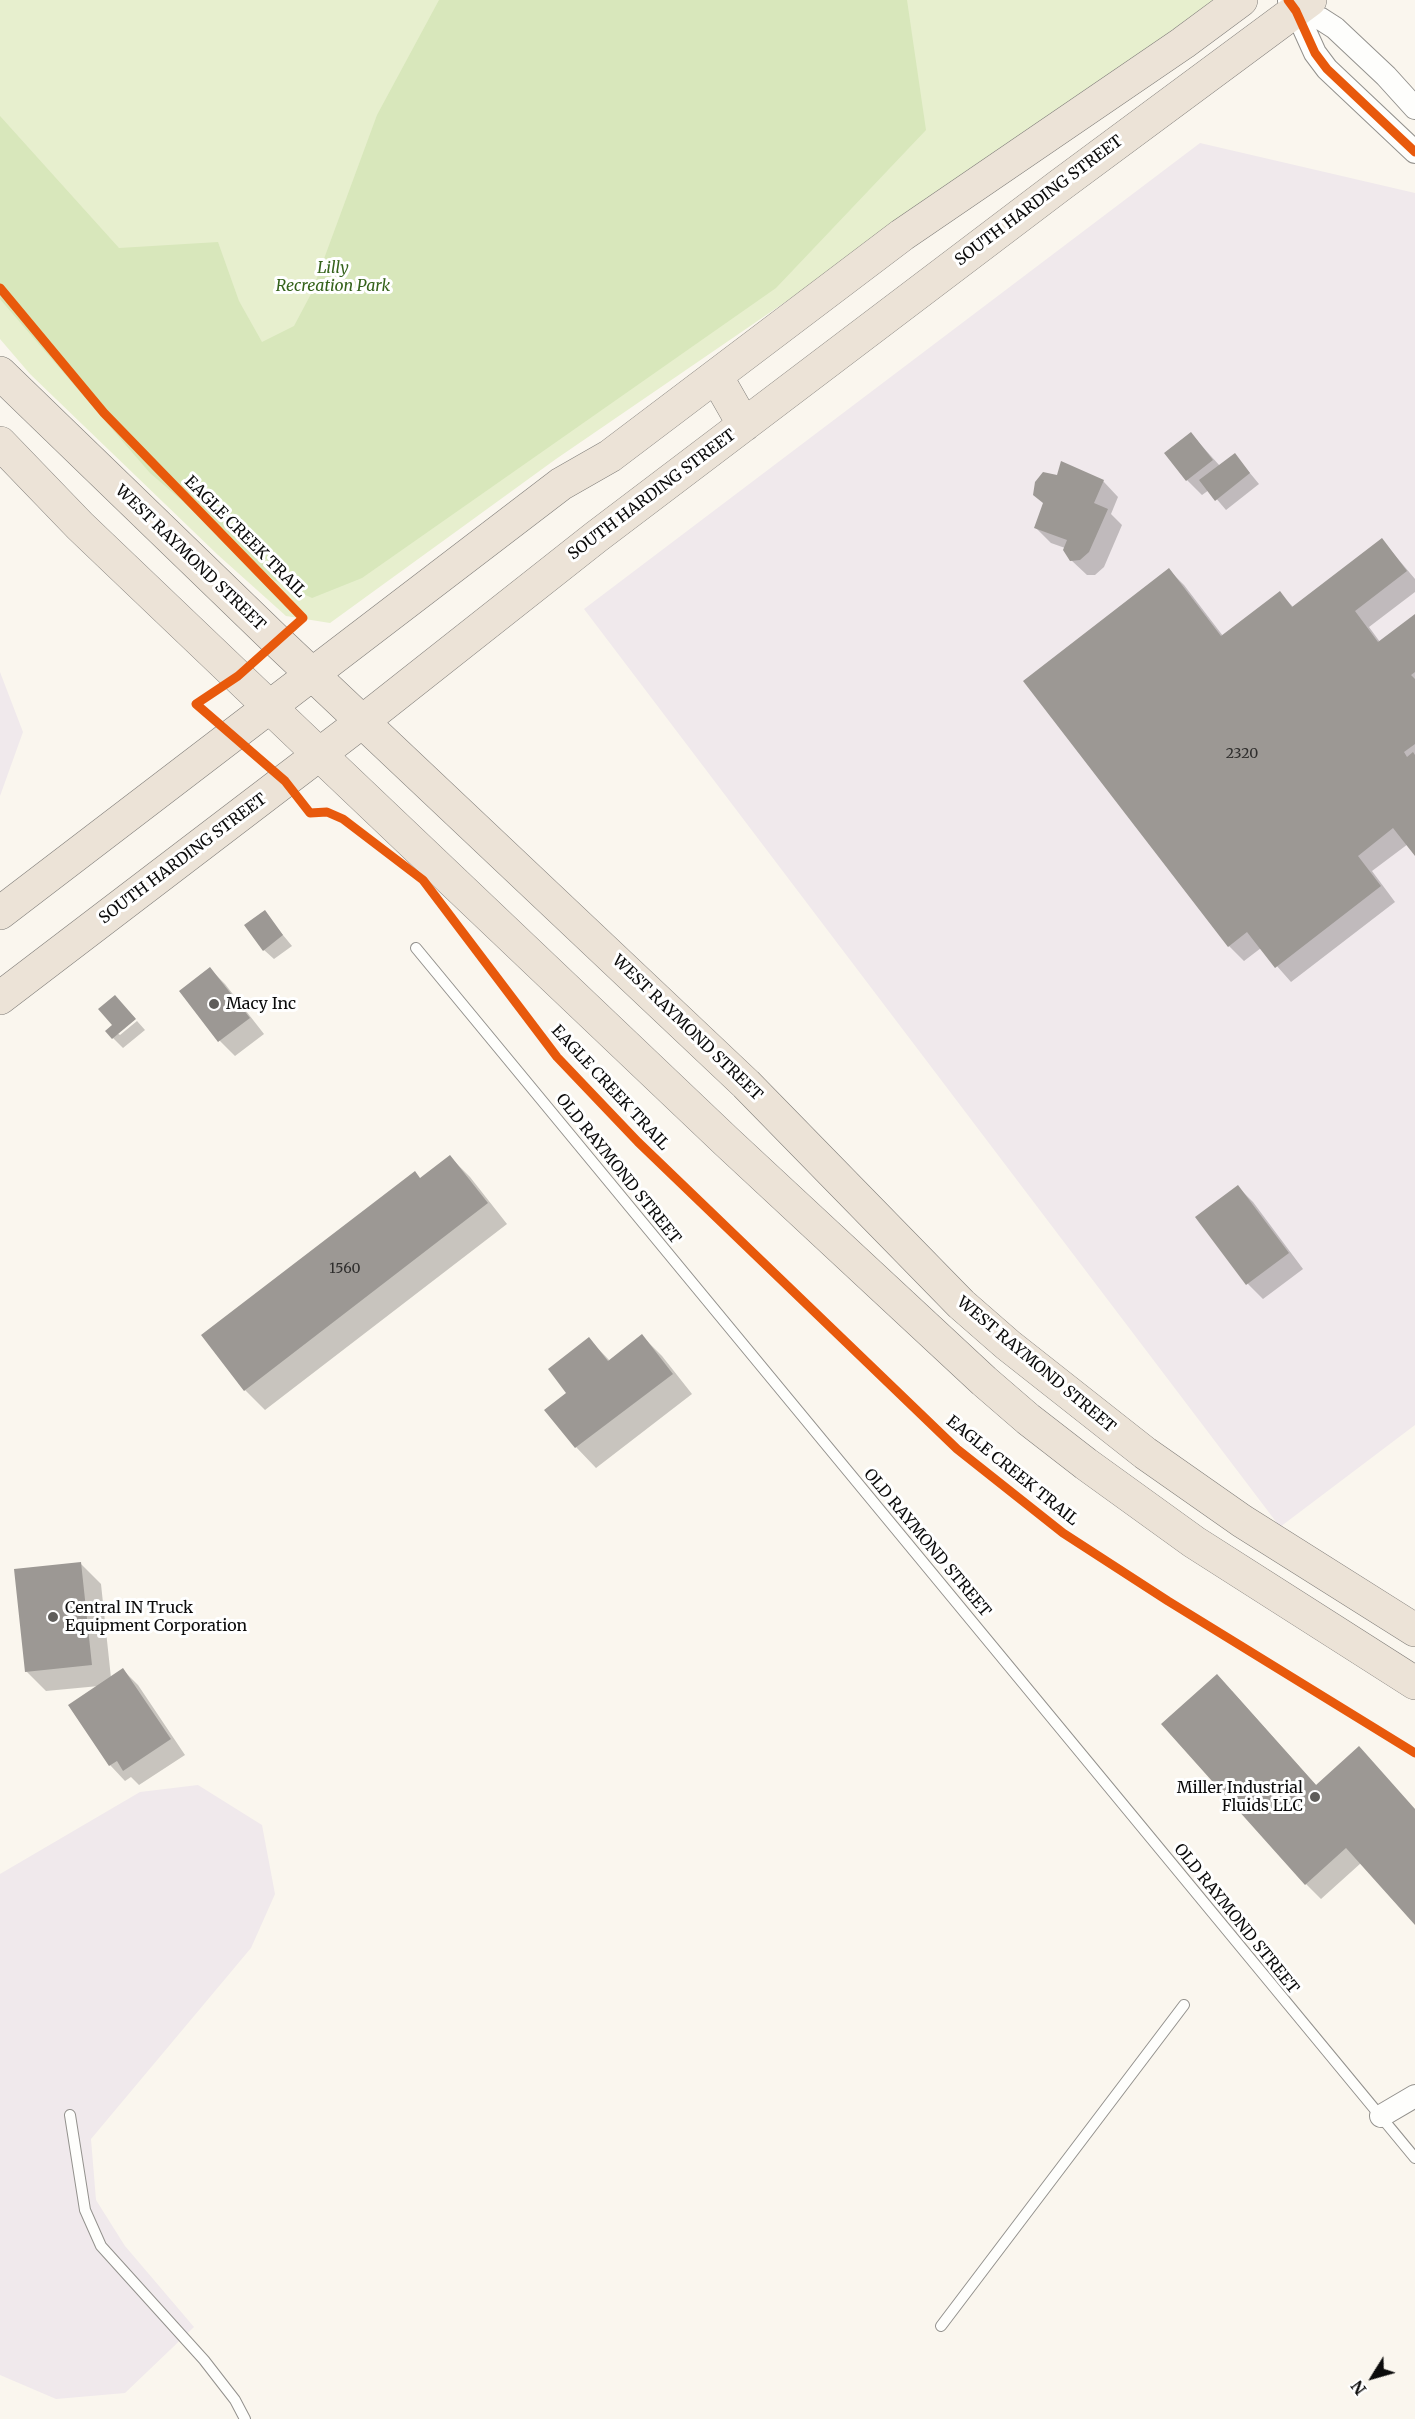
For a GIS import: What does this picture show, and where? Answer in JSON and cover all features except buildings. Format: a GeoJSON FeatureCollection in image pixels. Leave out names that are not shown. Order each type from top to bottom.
{"type":"FeatureCollection","features":[{"type":"Feature","properties":{"kind":"main road"},"geometry":{"type":"LineString","coordinates":[[0,913],[561,484],[610,456],[902,235],[1164,56],[1241,0]]}},
{"type":"Feature","properties":{"kind":"main road","name":"SOUTH HARDING STREET"},"geometry":{"type":"LineString","coordinates":[[0,998],[320,755],[596,537],[1298,4]]}},
{"type":"Feature","properties":{"kind":"main road","name":"WEST RAYMOND STREET"},"geometry":{"type":"LineString","coordinates":[[0,374],[746,1084],[961,1304],[1008,1345],[1145,1454],[1242,1521],[1415,1630]]}},
{"type":"Feature","properties":{"kind":"main road"},"geometry":{"type":"LineString","coordinates":[[716,376],[744,425]]}},
{"type":"Feature","properties":{"kind":"main road"},"geometry":{"type":"LineString","coordinates":[[0,443],[80,526],[727,1142],[920,1323],[1028,1419],[1194,1542],[1415,1683]]}},
{"type":"Feature","properties":{"kind":"street"},"geometry":{"type":"LineString","coordinates":[[1298,4],[1335,28],[1386,76],[1415,108]]}},
{"type":"Feature","properties":{"kind":"street"},"geometry":{"type":"LineString","coordinates":[[1298,4],[1315,53],[1328,69],[1415,152]]}},
{"type":"Feature","properties":{"kind":"street"},"geometry":{"type":"LineString","coordinates":[[1381,2116],[1415,2096]]}},
{"type":"Feature","properties":{"kind":"lane","name":"OLD RAYMOND STREET"},"geometry":{"type":"LineString","coordinates":[[416,948],[1415,2158]]}},
{"type":"Feature","properties":{"kind":"lane"},"geometry":{"type":"LineString","coordinates":[[941,2326],[1184,2005]]}},
{"type":"Feature","properties":{"kind":"lane"},"geometry":{"type":"LineString","coordinates":[[70,2115],[85,2210],[101,2246],[204,2360],[235,2400],[244,2419]]}},
{"type":"Feature","properties":{"kind":"shaded area"},"geometry":{"type":"Polygon","coordinates":[[[1200,143],[1415,193],[1415,1425],[1280,1527],[584,609],[1200,143]]]}},
{"type":"Feature","properties":{"kind":"shaded area"},"geometry":{"type":"Polygon","coordinates":[[[0,672],[23,732],[0,796],[0,672]]]}},
{"type":"Feature","properties":{"kind":"shaded area"},"geometry":{"type":"Polygon","coordinates":[[[198,1785],[262,1825],[275,1894],[251,1948],[91,2139],[96,2200],[125,2246],[194,2327],[125,2393],[56,2399],[0,2375],[0,1874],[140,1792],[198,1785]]]}},
{"type":"Feature","properties":{"kind":"green space","name":"Lilly Recreation Park"},"geometry":{"type":"Polygon","coordinates":[[[0,0],[1216,0],[813,283],[556,459],[330,623],[286,616],[218,555],[30,374],[0,339],[0,0]]]}},
{"type":"Feature","properties":{"kind":"green space","name":"Lilly Recreation Park"},"geometry":{"type":"Polygon","coordinates":[[[439,0],[907,0],[926,130],[776,288],[362,578],[312,598],[274,580],[150,473],[0,299],[0,116],[119,248],[218,242],[239,301],[262,342],[294,326],[311,294],[377,115],[439,0]]]}},
{"type":"Feature","properties":{"kind":"cycle path"},"geometry":{"type":"LineString","coordinates":[[1288,0],[1296,11],[1315,53],[1327,69],[1415,152]]}},
{"type":"Feature","properties":{"kind":"cycle path","name":"EAGLE CREEK TRAIL"},"geometry":{"type":"LineString","coordinates":[[0,288],[104,413],[303,618],[238,676],[196,704],[285,781],[310,813],[327,812],[343,819],[423,880],[557,1057],[638,1142],[957,1449],[1063,1533],[1168,1601],[1415,1753]]}},
{"type":"Feature","properties":{"kind":"place","name":"Macy Inc"},"geometry":{"type":"Point","coordinates":[214,1004]}},
{"type":"Feature","properties":{"kind":"place","name":"Central IN Truck Equipment Corporation"},"geometry":{"type":"Point","coordinates":[53,1617]}},
{"type":"Feature","properties":{"kind":"place","name":"Miller Industrial Fluids LLC"},"geometry":{"type":"Point","coordinates":[1315,1797]}}]}
